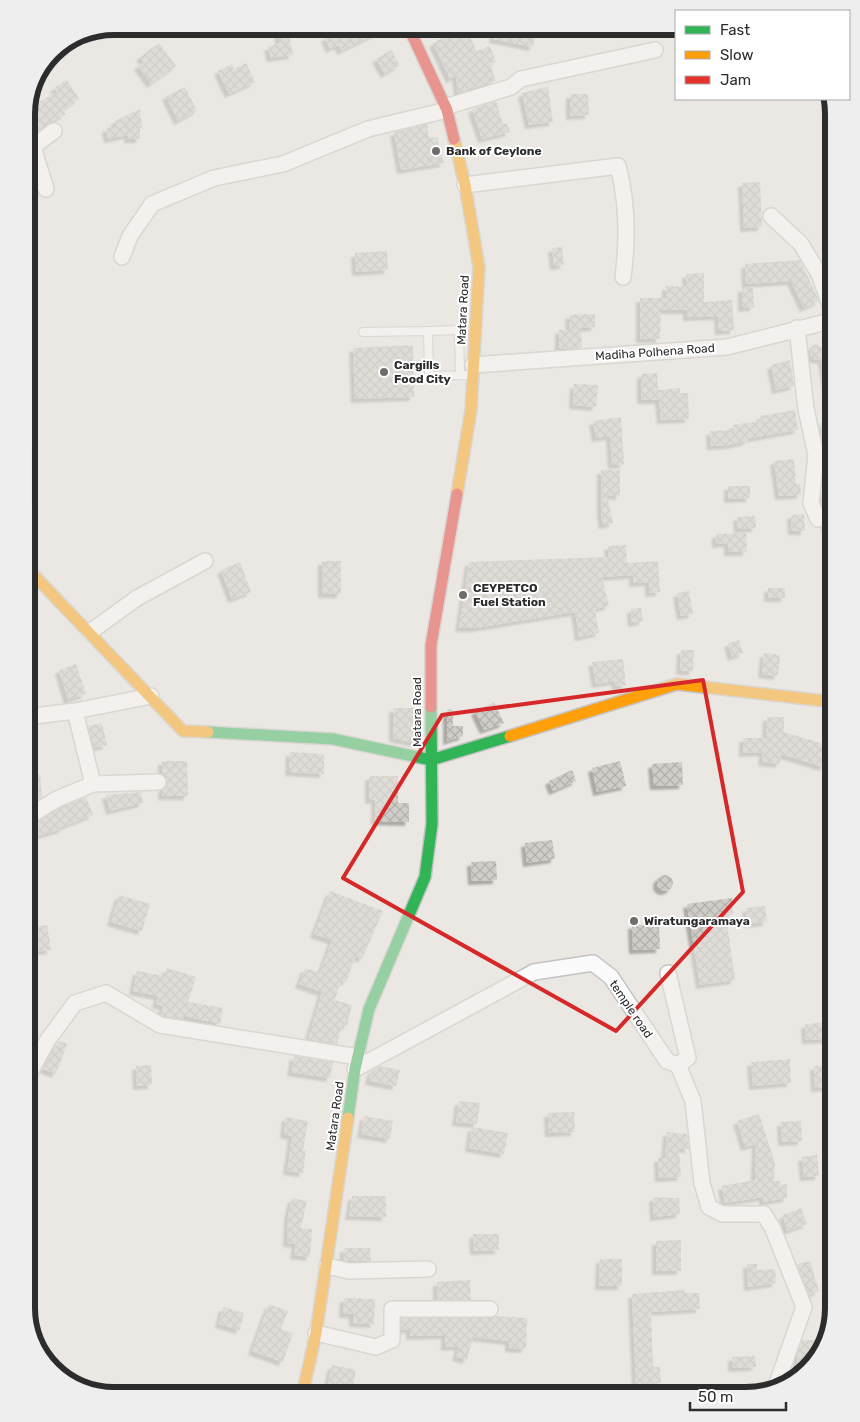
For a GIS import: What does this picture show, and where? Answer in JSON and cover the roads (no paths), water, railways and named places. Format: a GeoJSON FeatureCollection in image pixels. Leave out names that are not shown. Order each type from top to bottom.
{"type":"FeatureCollection","features":[{"type":"Feature","properties":{"kind":"main road","name":"Matara Road"},"geometry":{"type":"LineString","coordinates":[[304,1387],[316,1333],[327,1266],[356,1063],[369,1009],[425,877],[432,824],[430,645],[472,410],[479,267],[465,185],[446,109],[412,35]]}},
{"type":"Feature","properties":{"kind":"main road"},"geometry":{"type":"LineString","coordinates":[[35,576],[183,731],[333,740],[431,760],[677,684],[825,701]]}},
{"type":"Feature","properties":{"kind":"street"},"geometry":{"type":"LineString","coordinates":[[122,257],[130,236],[152,204],[214,178],[283,164],[368,129],[446,109],[511,87],[521,79],[654,50]]}},
{"type":"Feature","properties":{"kind":"street"},"geometry":{"type":"LineString","coordinates":[[35,146],[54,131]]}},
{"type":"Feature","properties":{"kind":"street"},"geometry":{"type":"LineString","coordinates":[[35,162],[46,189]]}},
{"type":"Feature","properties":{"kind":"street"},"geometry":{"type":"LineString","coordinates":[[465,185],[618,166],[625,192],[628,238],[623,278]]}},
{"type":"Feature","properties":{"kind":"street"},"geometry":{"type":"LineString","coordinates":[[771,216],[801,244],[819,274],[825,292]]}},
{"type":"Feature","properties":{"kind":"street","name":"Madiha Polhena Road"},"geometry":{"type":"LineString","coordinates":[[473,370],[727,347],[825,320]]}},
{"type":"Feature","properties":{"kind":"street"},"geometry":{"type":"LineString","coordinates":[[797,328],[806,409],[816,455],[810,503],[818,518]]}},
{"type":"Feature","properties":{"kind":"street"},"geometry":{"type":"LineString","coordinates":[[90,632],[137,598],[205,561]]}},
{"type":"Feature","properties":{"kind":"street"},"geometry":{"type":"LineString","coordinates":[[35,715],[75,711],[151,696]]}},
{"type":"Feature","properties":{"kind":"street"},"geometry":{"type":"LineString","coordinates":[[75,711],[93,784]]}},
{"type":"Feature","properties":{"kind":"street"},"geometry":{"type":"LineString","coordinates":[[35,812],[57,799],[93,784],[158,782]]}},
{"type":"Feature","properties":{"kind":"street","name":"temple road"},"geometry":{"type":"LineString","coordinates":[[356,1063],[534,972],[593,963],[611,977],[667,1061],[678,1065]]}},
{"type":"Feature","properties":{"kind":"street"},"geometry":{"type":"LineString","coordinates":[[668,973],[688,1058],[678,1065],[693,1101],[702,1183],[709,1207],[722,1214],[764,1214],[774,1229],[804,1307],[778,1380]]}},
{"type":"Feature","properties":{"kind":"street"},"geometry":{"type":"LineString","coordinates":[[35,1063],[47,1041],[75,1002],[106,993],[160,1025],[356,1063]]}},
{"type":"Feature","properties":{"kind":"street"},"geometry":{"type":"LineString","coordinates":[[327,1266],[350,1271],[428,1270]]}},
{"type":"Feature","properties":{"kind":"street"},"geometry":{"type":"LineString","coordinates":[[316,1333],[376,1347],[392,1340],[392,1309],[490,1309]]}},
{"type":"Feature","properties":{"kind":"lane"},"geometry":{"type":"LineString","coordinates":[[363,332],[459,330],[460,376]]}},
{"type":"Feature","properties":{"kind":"lane"},"geometry":{"type":"LineString","coordinates":[[428,331],[429,376],[460,376],[473,370]]}},
{"type":"Feature","properties":{"kind":"place","name":"Bank of Ceylone"},"geometry":{"type":"Point","coordinates":[436,151]}},
{"type":"Feature","properties":{"kind":"place","name":"Cargills Food City"},"geometry":{"type":"Point","coordinates":[384,372]}},
{"type":"Feature","properties":{"kind":"place","name":"CEYPETCO Fuel Station"},"geometry":{"type":"Point","coordinates":[463,595]}},
{"type":"Feature","properties":{"kind":"place","name":"Wiratungaramaya"},"geometry":{"type":"Point","coordinates":[634,921]}}]}
